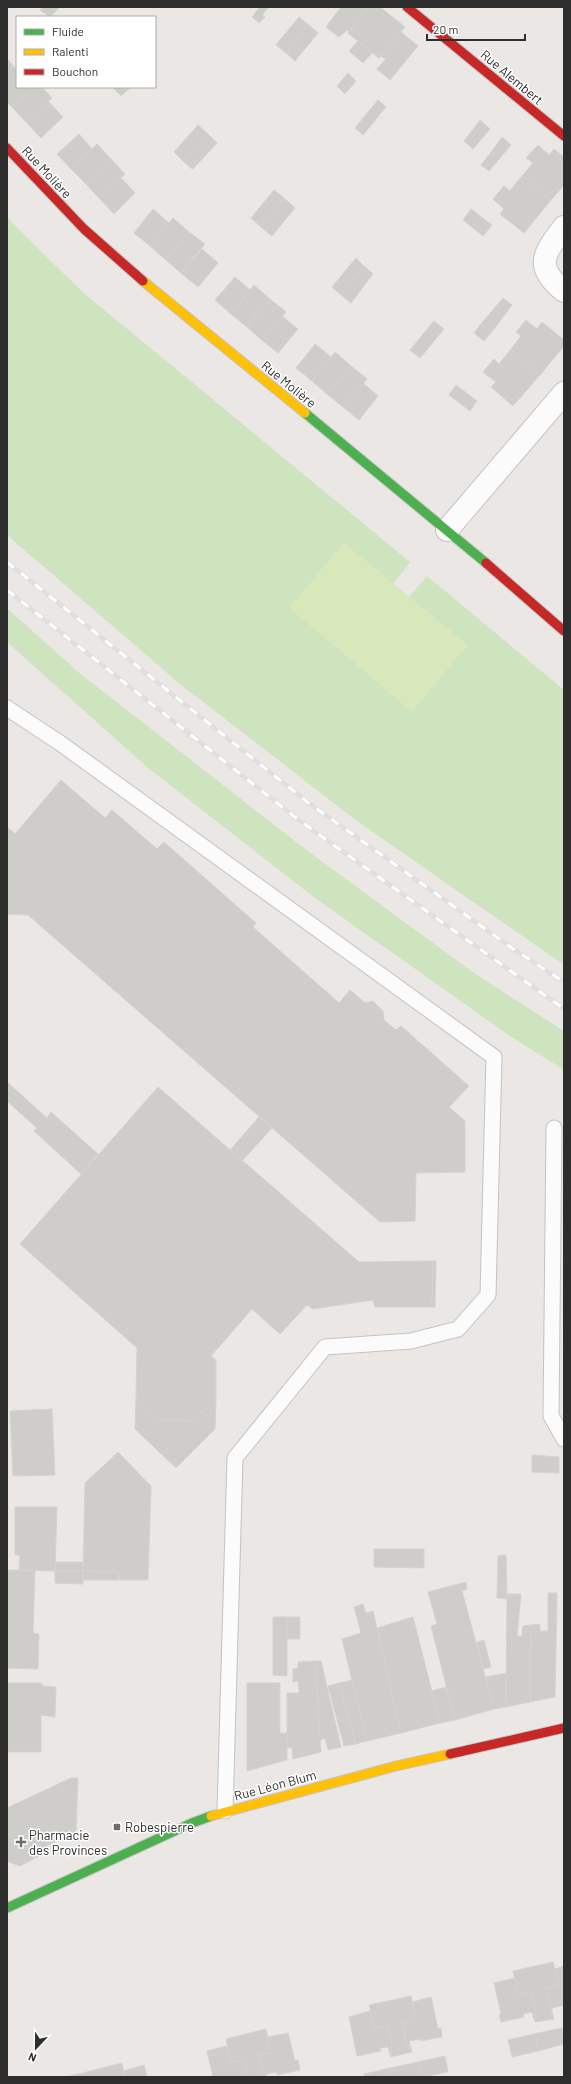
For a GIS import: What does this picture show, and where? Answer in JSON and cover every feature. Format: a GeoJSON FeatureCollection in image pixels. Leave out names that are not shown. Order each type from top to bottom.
{"type":"FeatureCollection","features":[{"type":"Feature","properties":{"kind":"street","name":"Rue Alembert"},"geometry":{"type":"LineString","coordinates":[[407,7],[564,136]]}},
{"type":"Feature","properties":{"kind":"street","name":"Rue Molière"},"geometry":{"type":"LineString","coordinates":[[7,148],[84,229],[116,259],[447,530],[564,631]]}},
{"type":"Feature","properties":{"kind":"street"},"geometry":{"type":"LineString","coordinates":[[564,227],[551,243],[546,254],[545,263],[546,272],[552,281],[564,291]]}},
{"type":"Feature","properties":{"kind":"street"},"geometry":{"type":"LineString","coordinates":[[447,530],[564,393]]}},
{"type":"Feature","properties":{"kind":"street","name":"Rue Léon Blum"},"geometry":{"type":"LineString","coordinates":[[7,1908],[192,1823],[225,1812],[396,1766],[564,1728]]}},
{"type":"Feature","properties":{"kind":"lane"},"geometry":{"type":"LineString","coordinates":[[7,708],[60,743],[494,1057],[488,1295],[458,1329],[412,1341],[325,1347],[235,1458],[225,1812]]}},
{"type":"Feature","properties":{"kind":"lane"},"geometry":{"type":"LineString","coordinates":[[554,1128],[551,1416],[564,1438]]}},
{"type":"Feature","properties":{"kind":"green space"},"geometry":{"type":"Polygon","coordinates":[[[7,217],[86,295],[410,562],[393,584],[344,543],[290,608],[412,711],[467,645],[409,597],[427,576],[564,690],[564,965],[357,821],[180,684],[7,535],[7,217]]]}},
{"type":"Feature","properties":{"kind":"green space"},"geometry":{"type":"Polygon","coordinates":[[[344,543],[467,645],[412,711],[289,608],[344,543]]]}},
{"type":"Feature","properties":{"kind":"green space"},"geometry":{"type":"Polygon","coordinates":[[[7,608],[78,672],[309,852],[474,973],[564,1031],[564,1070],[510,1036],[315,898],[147,767],[7,642],[7,608]]]}},
{"type":"Feature","properties":{"kind":"building"},"geometry":{"type":"Polygon","coordinates":[[[43,7],[60,7],[51,16],[40,10],[43,7]]]}},
{"type":"Feature","properties":{"kind":"building"},"geometry":{"type":"Polygon","coordinates":[[[260,7],[268,8],[262,15],[265,17],[259,23],[252,17],[260,7]]]}},
{"type":"Feature","properties":{"kind":"building"},"geometry":{"type":"Polygon","coordinates":[[[341,7],[369,7],[349,31],[347,30],[339,37],[326,27],[341,7]]]}},
{"type":"Feature","properties":{"kind":"building"},"geometry":{"type":"Polygon","coordinates":[[[369,7],[380,7],[405,27],[379,58],[348,33],[369,7]]]}},
{"type":"Feature","properties":{"kind":"building"},"geometry":{"type":"Polygon","coordinates":[[[299,17],[309,25],[286,53],[276,45],[299,17]]]}},
{"type":"Feature","properties":{"kind":"building"},"geometry":{"type":"Polygon","coordinates":[[[309,25],[318,33],[295,61],[286,53],[309,25]]]}},
{"type":"Feature","properties":{"kind":"building"},"geometry":{"type":"Polygon","coordinates":[[[401,32],[418,46],[390,80],[377,69],[386,59],[381,56],[401,32]]]}},
{"type":"Feature","properties":{"kind":"building"},"geometry":{"type":"Polygon","coordinates":[[[358,41],[372,53],[363,63],[349,51],[358,41]]]}},
{"type":"Feature","properties":{"kind":"building"},"geometry":{"type":"Polygon","coordinates":[[[7,59],[16,69],[16,75],[7,84],[7,59]]]}},
{"type":"Feature","properties":{"kind":"building"},"geometry":{"type":"Polygon","coordinates":[[[348,73],[356,81],[345,94],[337,86],[348,73]]]}},
{"type":"Feature","properties":{"kind":"building"},"geometry":{"type":"Polygon","coordinates":[[[16,75],[16,88],[33,88],[12,107],[7,102],[7,84],[16,75]]]}},
{"type":"Feature","properties":{"kind":"building"},"geometry":{"type":"Polygon","coordinates":[[[33,88],[43,88],[52,98],[26,122],[12,107],[33,88]]]}},
{"type":"Feature","properties":{"kind":"building"},"geometry":{"type":"Polygon","coordinates":[[[113,88],[130,88],[121,96],[113,88]]]}},
{"type":"Feature","properties":{"kind":"building"},"geometry":{"type":"Polygon","coordinates":[[[378,100],[386,107],[363,135],[355,128],[378,100]]]}},
{"type":"Feature","properties":{"kind":"building"},"geometry":{"type":"Polygon","coordinates":[[[48,101],[63,117],[41,138],[26,122],[48,101]]]}},
{"type":"Feature","properties":{"kind":"building"},"geometry":{"type":"Polygon","coordinates":[[[480,120],[490,129],[473,149],[464,141],[480,120]]]}},
{"type":"Feature","properties":{"kind":"building"},"geometry":{"type":"Polygon","coordinates":[[[198,125],[207,133],[183,161],[174,152],[198,125]]]}},
{"type":"Feature","properties":{"kind":"building"},"geometry":{"type":"Polygon","coordinates":[[[207,133],[214,140],[191,168],[183,161],[207,133]]]}},
{"type":"Feature","properties":{"kind":"building"},"geometry":{"type":"Polygon","coordinates":[[[79,134],[92,149],[71,169],[57,154],[79,134]]]}},
{"type":"Feature","properties":{"kind":"building"},"geometry":{"type":"Polygon","coordinates":[[[502,137],[511,145],[500,158],[492,151],[502,137]]]}},
{"type":"Feature","properties":{"kind":"building"},"geometry":{"type":"Polygon","coordinates":[[[214,140],[217,143],[193,169],[191,168],[214,140]]]}},
{"type":"Feature","properties":{"kind":"building"},"geometry":{"type":"Polygon","coordinates":[[[97,144],[111,159],[86,184],[71,169],[97,144]]]}},
{"type":"Feature","properties":{"kind":"building"},"geometry":{"type":"Polygon","coordinates":[[[538,145],[549,155],[554,149],[564,157],[564,185],[551,200],[522,176],[533,163],[526,158],[538,145]]]}},
{"type":"Feature","properties":{"kind":"building"},"geometry":{"type":"Polygon","coordinates":[[[492,151],[500,158],[489,171],[481,165],[492,151]]]}},
{"type":"Feature","properties":{"kind":"building"},"geometry":{"type":"Polygon","coordinates":[[[111,159],[125,174],[99,198],[86,184],[111,159]]]}},
{"type":"Feature","properties":{"kind":"building"},"geometry":{"type":"Polygon","coordinates":[[[522,176],[551,200],[524,233],[500,214],[504,209],[493,199],[504,186],[510,191],[522,176]]]}},
{"type":"Feature","properties":{"kind":"building"},"geometry":{"type":"Polygon","coordinates":[[[121,178],[135,193],[114,214],[99,198],[121,178]]]}},
{"type":"Feature","properties":{"kind":"building"},"geometry":{"type":"Polygon","coordinates":[[[274,190],[284,198],[261,227],[251,218],[274,190]]]}},
{"type":"Feature","properties":{"kind":"building"},"geometry":{"type":"Polygon","coordinates":[[[284,198],[295,208],[272,236],[261,227],[284,198]]]}},
{"type":"Feature","properties":{"kind":"building"},"geometry":{"type":"Polygon","coordinates":[[[153,209],[169,223],[150,246],[134,233],[153,209]]]}},
{"type":"Feature","properties":{"kind":"building"},"geometry":{"type":"Polygon","coordinates":[[[471,209],[492,225],[483,236],[463,220],[471,209]]]}},
{"type":"Feature","properties":{"kind":"building"},"geometry":{"type":"Polygon","coordinates":[[[173,218],[189,232],[166,260],[150,246],[173,218]]]}},
{"type":"Feature","properties":{"kind":"building"},"geometry":{"type":"Polygon","coordinates":[[[189,232],[205,244],[181,273],[166,260],[189,232]]]}},
{"type":"Feature","properties":{"kind":"building"},"geometry":{"type":"Polygon","coordinates":[[[202,249],[218,263],[198,287],[181,273],[202,249]]]}},
{"type":"Feature","properties":{"kind":"building"},"geometry":{"type":"Polygon","coordinates":[[[356,258],[364,266],[341,295],[332,287],[356,258]]]}},
{"type":"Feature","properties":{"kind":"building"},"geometry":{"type":"Polygon","coordinates":[[[364,266],[373,274],[351,303],[341,295],[364,266]]]}},
{"type":"Feature","properties":{"kind":"building"},"geometry":{"type":"Polygon","coordinates":[[[235,277],[250,290],[231,314],[215,300],[235,277]]]}},
{"type":"Feature","properties":{"kind":"building"},"geometry":{"type":"Polygon","coordinates":[[[254,285],[270,299],[247,327],[231,314],[254,285]]]}},
{"type":"Feature","properties":{"kind":"building"},"geometry":{"type":"Polygon","coordinates":[[[503,298],[512,305],[491,333],[481,324],[503,298]]]}},
{"type":"Feature","properties":{"kind":"building"},"geometry":{"type":"Polygon","coordinates":[[[270,299],[286,312],[262,340],[247,327],[270,299]]]}},
{"type":"Feature","properties":{"kind":"building"},"geometry":{"type":"Polygon","coordinates":[[[282,316],[298,329],[278,353],[262,340],[282,316]]]}},
{"type":"Feature","properties":{"kind":"building"},"geometry":{"type":"Polygon","coordinates":[[[526,320],[537,329],[542,322],[564,340],[564,346],[540,375],[511,349],[521,336],[516,332],[526,320]]]}},
{"type":"Feature","properties":{"kind":"building"},"geometry":{"type":"Polygon","coordinates":[[[434,321],[444,329],[420,358],[410,350],[434,321]]]}},
{"type":"Feature","properties":{"kind":"building"},"geometry":{"type":"Polygon","coordinates":[[[481,324],[491,333],[484,341],[474,333],[481,324]]]}},
{"type":"Feature","properties":{"kind":"building"},"geometry":{"type":"Polygon","coordinates":[[[315,344],[331,357],[312,381],[296,368],[315,344]]]}},
{"type":"Feature","properties":{"kind":"building"},"geometry":{"type":"Polygon","coordinates":[[[511,349],[540,375],[513,406],[491,387],[496,382],[483,372],[494,359],[499,364],[511,349]]]}},
{"type":"Feature","properties":{"kind":"building"},"geometry":{"type":"Polygon","coordinates":[[[335,352],[351,366],[327,394],[312,381],[335,352]]]}},
{"type":"Feature","properties":{"kind":"building"},"geometry":{"type":"Polygon","coordinates":[[[351,366],[367,379],[343,407],[327,394],[351,366]]]}},
{"type":"Feature","properties":{"kind":"building"},"geometry":{"type":"Polygon","coordinates":[[[363,383],[378,396],[359,420],[343,407],[363,383]]]}},
{"type":"Feature","properties":{"kind":"building"},"geometry":{"type":"Polygon","coordinates":[[[456,385],[477,401],[470,411],[449,395],[456,385]]]}},
{"type":"Feature","properties":{"kind":"building"},"geometry":{"type":"Polygon","coordinates":[[[61,780],[105,818],[112,810],[157,849],[164,842],[256,923],[253,927],[339,1003],[350,990],[365,1003],[373,1001],[383,1011],[384,1020],[396,1030],[401,1026],[469,1086],[449,1107],[465,1121],[465,1172],[416,1173],[415,1221],[380,1222],[28,915],[7,914],[7,827],[15,834],[61,780]]]}},
{"type":"Feature","properties":{"kind":"building"},"geometry":{"type":"Polygon","coordinates":[[[7,1082],[47,1118],[51,1112],[98,1154],[81,1174],[34,1131],[37,1128],[7,1101],[7,1082]]]}},
{"type":"Feature","properties":{"kind":"building"},"geometry":{"type":"Polygon","coordinates":[[[158,1087],[359,1262],[433,1261],[432,1307],[375,1307],[373,1300],[313,1309],[307,1305],[280,1334],[252,1309],[211,1356],[216,1360],[216,1400],[191,1421],[157,1419],[136,1399],[137,1348],[20,1244],[158,1087]]]}},
{"type":"Feature","properties":{"kind":"building"},"geometry":{"type":"Polygon","coordinates":[[[259,1117],[272,1128],[242,1161],[230,1150],[259,1117]]]}},
{"type":"Feature","properties":{"kind":"building"},"geometry":{"type":"Polygon","coordinates":[[[433,1261],[436,1261],[435,1307],[432,1307],[433,1261]]]}},
{"type":"Feature","properties":{"kind":"building"},"geometry":{"type":"Polygon","coordinates":[[[136,1399],[157,1419],[191,1421],[216,1400],[215,1429],[176,1468],[135,1429],[136,1399]]]}},
{"type":"Feature","properties":{"kind":"building"},"geometry":{"type":"Polygon","coordinates":[[[52,1409],[55,1475],[13,1476],[10,1411],[52,1409]]]}},
{"type":"Feature","properties":{"kind":"building"},"geometry":{"type":"Polygon","coordinates":[[[118,1452],[151,1486],[148,1580],[119,1580],[119,1572],[83,1571],[85,1483],[118,1452]]]}},
{"type":"Feature","properties":{"kind":"building"},"geometry":{"type":"Polygon","coordinates":[[[532,1455],[559,1457],[559,1473],[532,1472],[532,1455]]]}},
{"type":"Feature","properties":{"kind":"building"},"geometry":{"type":"Polygon","coordinates":[[[15,1507],[57,1507],[55,1571],[19,1570],[20,1555],[15,1555],[15,1507]]]}},
{"type":"Feature","properties":{"kind":"building"},"geometry":{"type":"Polygon","coordinates":[[[374,1549],[424,1549],[424,1568],[374,1567],[374,1549]]]}},
{"type":"Feature","properties":{"kind":"building"},"geometry":{"type":"Polygon","coordinates":[[[506,1555],[507,1599],[497,1598],[498,1556],[506,1555]]]}},
{"type":"Feature","properties":{"kind":"building"},"geometry":{"type":"Polygon","coordinates":[[[56,1562],[83,1562],[83,1571],[55,1571],[56,1562]]]}},
{"type":"Feature","properties":{"kind":"building"},"geometry":{"type":"Polygon","coordinates":[[[7,1570],[35,1570],[33,1633],[39,1634],[38,1669],[7,1668],[7,1570]]]}},
{"type":"Feature","properties":{"kind":"building"},"geometry":{"type":"Polygon","coordinates":[[[55,1571],[83,1571],[83,1584],[55,1583],[55,1571]]]}},
{"type":"Feature","properties":{"kind":"building"},"geometry":{"type":"Polygon","coordinates":[[[83,1571],[119,1572],[119,1580],[82,1580],[83,1571]]]}},
{"type":"Feature","properties":{"kind":"building"},"geometry":{"type":"Polygon","coordinates":[[[466,1582],[467,1589],[462,1591],[494,1709],[455,1720],[431,1626],[437,1624],[428,1592],[466,1582]]]}},
{"type":"Feature","properties":{"kind":"building"},"geometry":{"type":"Polygon","coordinates":[[[548,1593],[557,1593],[555,1697],[530,1702],[531,1625],[540,1624],[540,1631],[548,1631],[548,1593]]]}},
{"type":"Feature","properties":{"kind":"building"},"geometry":{"type":"Polygon","coordinates":[[[507,1594],[521,1594],[517,1636],[522,1636],[523,1626],[531,1625],[530,1702],[506,1707],[507,1594]]]}},
{"type":"Feature","properties":{"kind":"building"},"geometry":{"type":"Polygon","coordinates":[[[363,1604],[366,1613],[373,1611],[401,1733],[367,1741],[342,1639],[361,1633],[354,1607],[363,1604]]]}},
{"type":"Feature","properties":{"kind":"building"},"geometry":{"type":"Polygon","coordinates":[[[273,1617],[287,1617],[287,1676],[273,1675],[273,1617]]]}},
{"type":"Feature","properties":{"kind":"building"},"geometry":{"type":"Polygon","coordinates":[[[287,1617],[300,1617],[300,1639],[287,1639],[287,1617]]]}},
{"type":"Feature","properties":{"kind":"building"},"geometry":{"type":"Polygon","coordinates":[[[413,1617],[440,1723],[401,1733],[377,1628],[413,1617]]]}},
{"type":"Feature","properties":{"kind":"building"},"geometry":{"type":"Polygon","coordinates":[[[484,1640],[491,1667],[483,1669],[477,1642],[484,1640]]]}},
{"type":"Feature","properties":{"kind":"building"},"geometry":{"type":"Polygon","coordinates":[[[315,1661],[321,1752],[293,1759],[292,1747],[287,1748],[287,1693],[299,1693],[298,1681],[293,1682],[293,1669],[298,1668],[298,1662],[315,1661]]]}},
{"type":"Feature","properties":{"kind":"building"},"geometry":{"type":"Polygon","coordinates":[[[315,1661],[321,1661],[341,1747],[328,1750],[325,1738],[320,1740],[315,1661]]]}},
{"type":"Feature","properties":{"kind":"building"},"geometry":{"type":"Polygon","coordinates":[[[506,1673],[506,1707],[494,1709],[486,1677],[506,1673]]]}},
{"type":"Feature","properties":{"kind":"building"},"geometry":{"type":"Polygon","coordinates":[[[352,1680],[367,1741],[356,1744],[339,1683],[352,1680]]]}},
{"type":"Feature","properties":{"kind":"building"},"geometry":{"type":"Polygon","coordinates":[[[7,1683],[42,1683],[42,1686],[56,1687],[55,1717],[41,1715],[41,1752],[7,1752],[7,1683]]]}},
{"type":"Feature","properties":{"kind":"building"},"geometry":{"type":"Polygon","coordinates":[[[247,1683],[280,1683],[280,1733],[287,1733],[287,1760],[247,1771],[247,1683]]]}},
{"type":"Feature","properties":{"kind":"building"},"geometry":{"type":"Polygon","coordinates":[[[339,1683],[356,1744],[344,1746],[328,1686],[339,1683]]]}},
{"type":"Feature","properties":{"kind":"building"},"geometry":{"type":"Polygon","coordinates":[[[446,1687],[455,1720],[440,1723],[432,1691],[446,1687]]]}},
{"type":"Feature","properties":{"kind":"building"},"geometry":{"type":"Polygon","coordinates":[[[71,1778],[78,1778],[76,1831],[45,1847],[47,1852],[20,1866],[7,1861],[7,1808],[71,1778]]]}},
{"type":"Feature","properties":{"kind":"building"},"geometry":{"type":"Polygon","coordinates":[[[553,1962],[559,1985],[545,1989],[554,2019],[535,2022],[536,2012],[530,1992],[518,1995],[513,1971],[553,1962]]]}},
{"type":"Feature","properties":{"kind":"building"},"geometry":{"type":"Polygon","coordinates":[[[564,1966],[564,2008],[563,2005],[552,2008],[552,2012],[545,1989],[559,1985],[555,1969],[564,1966]]]}},
{"type":"Feature","properties":{"kind":"building"},"geometry":{"type":"Polygon","coordinates":[[[515,1978],[518,1995],[530,1992],[536,2012],[535,2022],[532,2012],[523,2014],[524,2017],[501,2022],[499,2014],[501,2014],[494,1983],[515,1978]]]}},
{"type":"Feature","properties":{"kind":"building"},"geometry":{"type":"Polygon","coordinates":[[[411,1996],[416,2018],[402,2022],[407,2042],[412,2052],[391,2057],[392,2044],[387,2026],[375,2028],[369,2005],[411,1996]]]}},
{"type":"Feature","properties":{"kind":"building"},"geometry":{"type":"Polygon","coordinates":[[[431,1997],[438,2029],[441,2028],[442,2037],[420,2041],[420,2039],[409,2041],[412,2052],[407,2042],[402,2022],[416,2018],[412,2002],[431,1997]]]}},
{"type":"Feature","properties":{"kind":"building"},"geometry":{"type":"Polygon","coordinates":[[[370,2011],[375,2028],[387,2026],[392,2044],[391,2057],[388,2047],[380,2048],[381,2051],[357,2056],[349,2017],[370,2011]]]}},
{"type":"Feature","properties":{"kind":"building"},"geometry":{"type":"Polygon","coordinates":[[[562,2028],[564,2044],[538,2051],[534,2034],[562,2028]]]}},
{"type":"Feature","properties":{"kind":"building"},"geometry":{"type":"Polygon","coordinates":[[[266,2029],[271,2053],[259,2055],[265,2077],[248,2077],[243,2060],[231,2062],[226,2039],[266,2029]]]}},
{"type":"Feature","properties":{"kind":"building"},"geometry":{"type":"Polygon","coordinates":[[[288,2033],[295,2061],[298,2060],[300,2070],[277,2075],[277,2072],[266,2074],[267,2077],[265,2077],[259,2055],[271,2053],[267,2037],[288,2033]]]}},
{"type":"Feature","properties":{"kind":"building"},"geometry":{"type":"Polygon","coordinates":[[[534,2034],[538,2051],[512,2057],[508,2040],[534,2034]]]}},
{"type":"Feature","properties":{"kind":"building"},"geometry":{"type":"Polygon","coordinates":[[[227,2046],[231,2062],[243,2060],[248,2077],[213,2077],[207,2051],[227,2046]]]}},
{"type":"Feature","properties":{"kind":"building"},"geometry":{"type":"Polygon","coordinates":[[[445,2056],[448,2072],[422,2077],[418,2062],[445,2056]]]}},
{"type":"Feature","properties":{"kind":"building"},"geometry":{"type":"Polygon","coordinates":[[[418,2062],[422,2077],[392,2077],[390,2068],[418,2062]]]}},
{"type":"Feature","properties":{"kind":"building"},"geometry":{"type":"Polygon","coordinates":[[[122,2063],[125,2077],[84,2077],[83,2073],[122,2063]]]}},
{"type":"Feature","properties":{"kind":"building"},"geometry":{"type":"Polygon","coordinates":[[[144,2065],[147,2077],[125,2077],[124,2071],[144,2065]]]}},
{"type":"Feature","properties":{"kind":"building"},"geometry":{"type":"Polygon","coordinates":[[[390,2068],[392,2077],[365,2077],[364,2074],[390,2068]]]}},
{"type":"Feature","properties":{"kind":"building"},"geometry":{"type":"Polygon","coordinates":[[[83,2073],[84,2077],[64,2077],[83,2073]]]}},
{"type":"Feature","properties":{"kind":"railway"},"geometry":{"type":"LineString","coordinates":[[7,562],[306,801],[512,948],[564,982]]}},
{"type":"Feature","properties":{"kind":"railway"},"geometry":{"type":"LineString","coordinates":[[7,590],[300,821],[564,1009]]}},
{"type":"Feature","properties":{"kind":"traffic: fast"},"geometry":{"type":"LineString","coordinates":[[305,413],[486,563]]}},
{"type":"Feature","properties":{"kind":"traffic: fast"},"geometry":{"type":"LineString","coordinates":[[7,1908],[192,1823],[211,1816]]}},
{"type":"Feature","properties":{"kind":"traffic: slow"},"geometry":{"type":"LineString","coordinates":[[143,281],[305,413]]}},
{"type":"Feature","properties":{"kind":"traffic: slow"},"geometry":{"type":"LineString","coordinates":[[211,1816],[396,1766],[450,1754]]}},
{"type":"Feature","properties":{"kind":"traffic: jam"},"geometry":{"type":"LineString","coordinates":[[407,7],[564,136]]}},
{"type":"Feature","properties":{"kind":"traffic: jam"},"geometry":{"type":"LineString","coordinates":[[7,148],[84,229],[143,281]]}},
{"type":"Feature","properties":{"kind":"traffic: jam"},"geometry":{"type":"LineString","coordinates":[[486,563],[564,631]]}},
{"type":"Feature","properties":{"kind":"traffic: jam"},"geometry":{"type":"LineString","coordinates":[[450,1754],[564,1728]]}},
{"type":"Feature","properties":{"kind":"place","name":"Robespierre"},"geometry":{"type":"Point","coordinates":[117,1827]}},
{"type":"Feature","properties":{"kind":"place","name":"Pharmacie des Provinces"},"geometry":{"type":"Point","coordinates":[21,1842]}}]}
